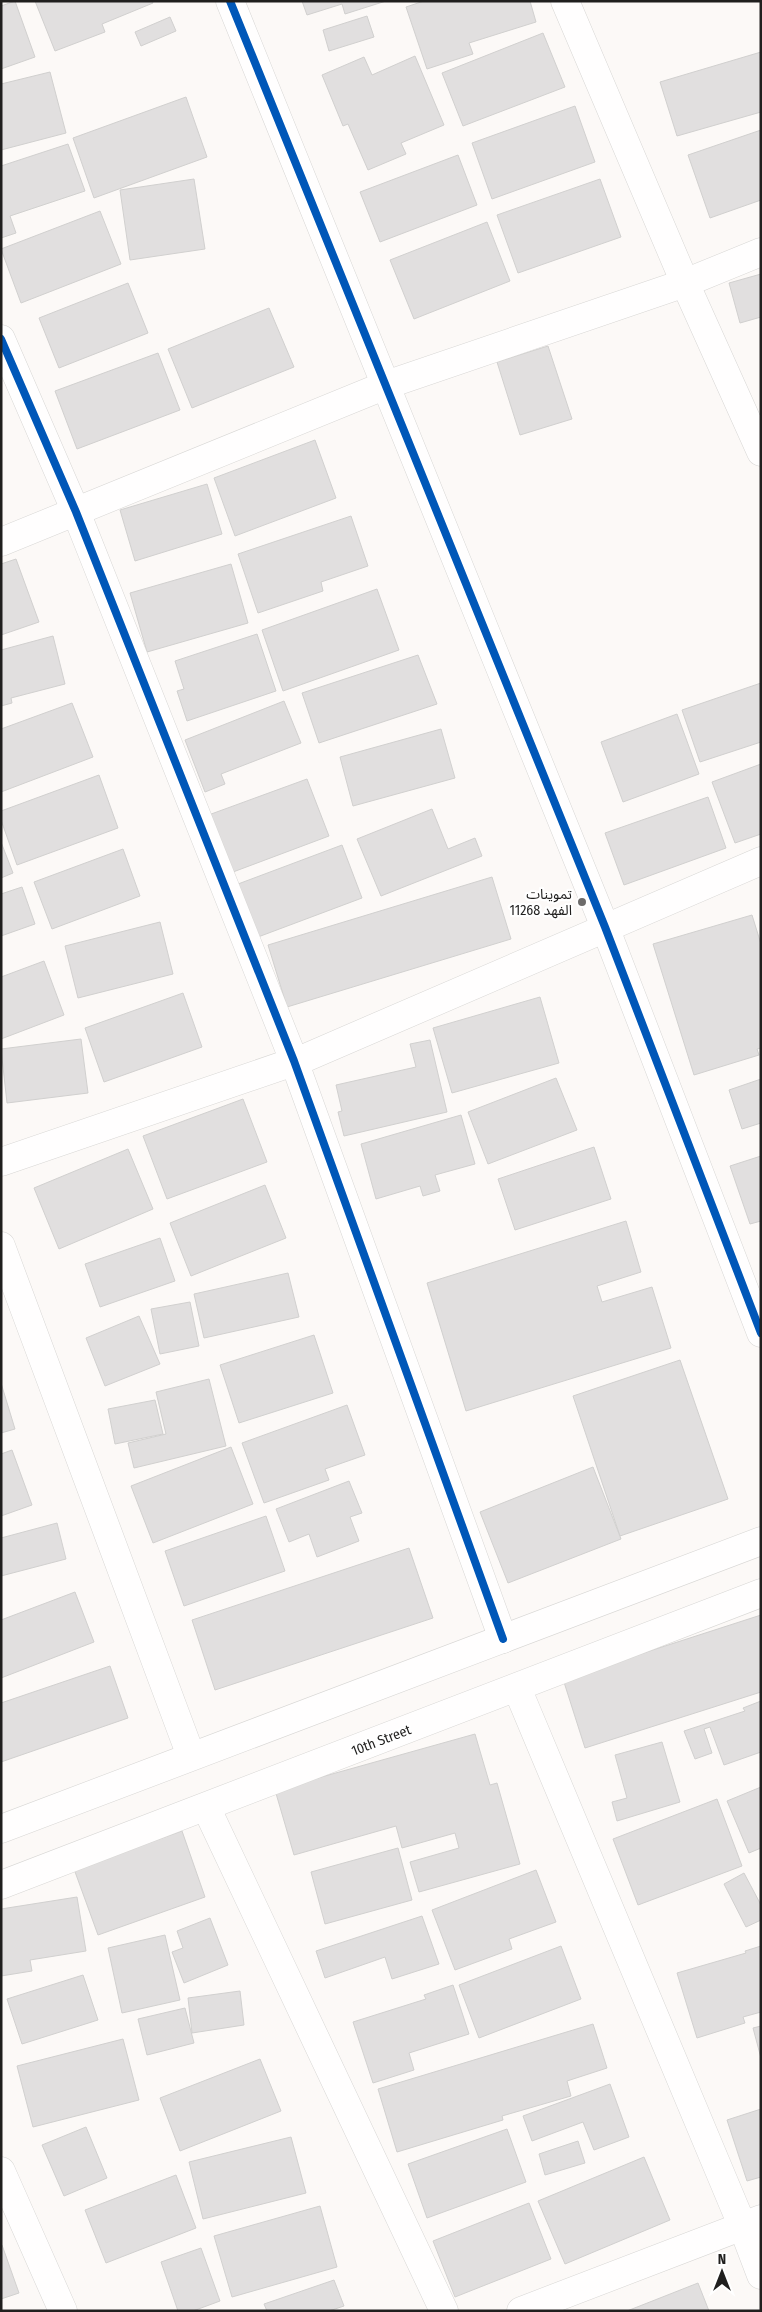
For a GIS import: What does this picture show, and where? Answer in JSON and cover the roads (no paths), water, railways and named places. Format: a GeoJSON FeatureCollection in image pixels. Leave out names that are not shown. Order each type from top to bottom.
{"type":"FeatureCollection","features":[{"type":"Feature","properties":{"kind":"street"},"geometry":{"type":"LineString","coordinates":[[230,1],[605,927],[761,1333]]}},
{"type":"Feature","properties":{"kind":"street"},"geometry":{"type":"LineString","coordinates":[[566,1],[685,283],[761,452]]}},
{"type":"Feature","properties":{"kind":"street"},"geometry":{"type":"LineString","coordinates":[[1,542],[386,385],[685,283],[761,252]]}},
{"type":"Feature","properties":{"kind":"street"},"geometry":{"type":"LineString","coordinates":[[1,339],[76,512],[294,1061],[503,1638]]}},
{"type":"Feature","properties":{"kind":"street"},"geometry":{"type":"LineString","coordinates":[[1,1162],[294,1061],[761,861]]}},
{"type":"Feature","properties":{"kind":"street"},"geometry":{"type":"LineString","coordinates":[[1,1246],[191,1756]]}},
{"type":"Feature","properties":{"kind":"street"},"geometry":{"type":"LineString","coordinates":[[1,1828],[761,1541]]}},
{"type":"Feature","properties":{"kind":"street","name":"10th Street"},"geometry":{"type":"LineString","coordinates":[[1,1886],[761,1593]]}},
{"type":"Feature","properties":{"kind":"street"},"geometry":{"type":"LineString","coordinates":[[517,1688],[752,2222],[761,2275]]}},
{"type":"Feature","properties":{"kind":"street"},"geometry":{"type":"LineString","coordinates":[[206,1807],[444,2311]]}},
{"type":"Feature","properties":{"kind":"street"},"geometry":{"type":"LineString","coordinates":[[1,2171],[64,2311]]}},
{"type":"Feature","properties":{"kind":"street"},"geometry":{"type":"LineString","coordinates":[[521,2311],[752,2222]]}},
{"type":"Feature","properties":{"kind":"place","name":"تموينات الفهد 11268"},"geometry":{"type":"Point","coordinates":[582,902]}}]}
